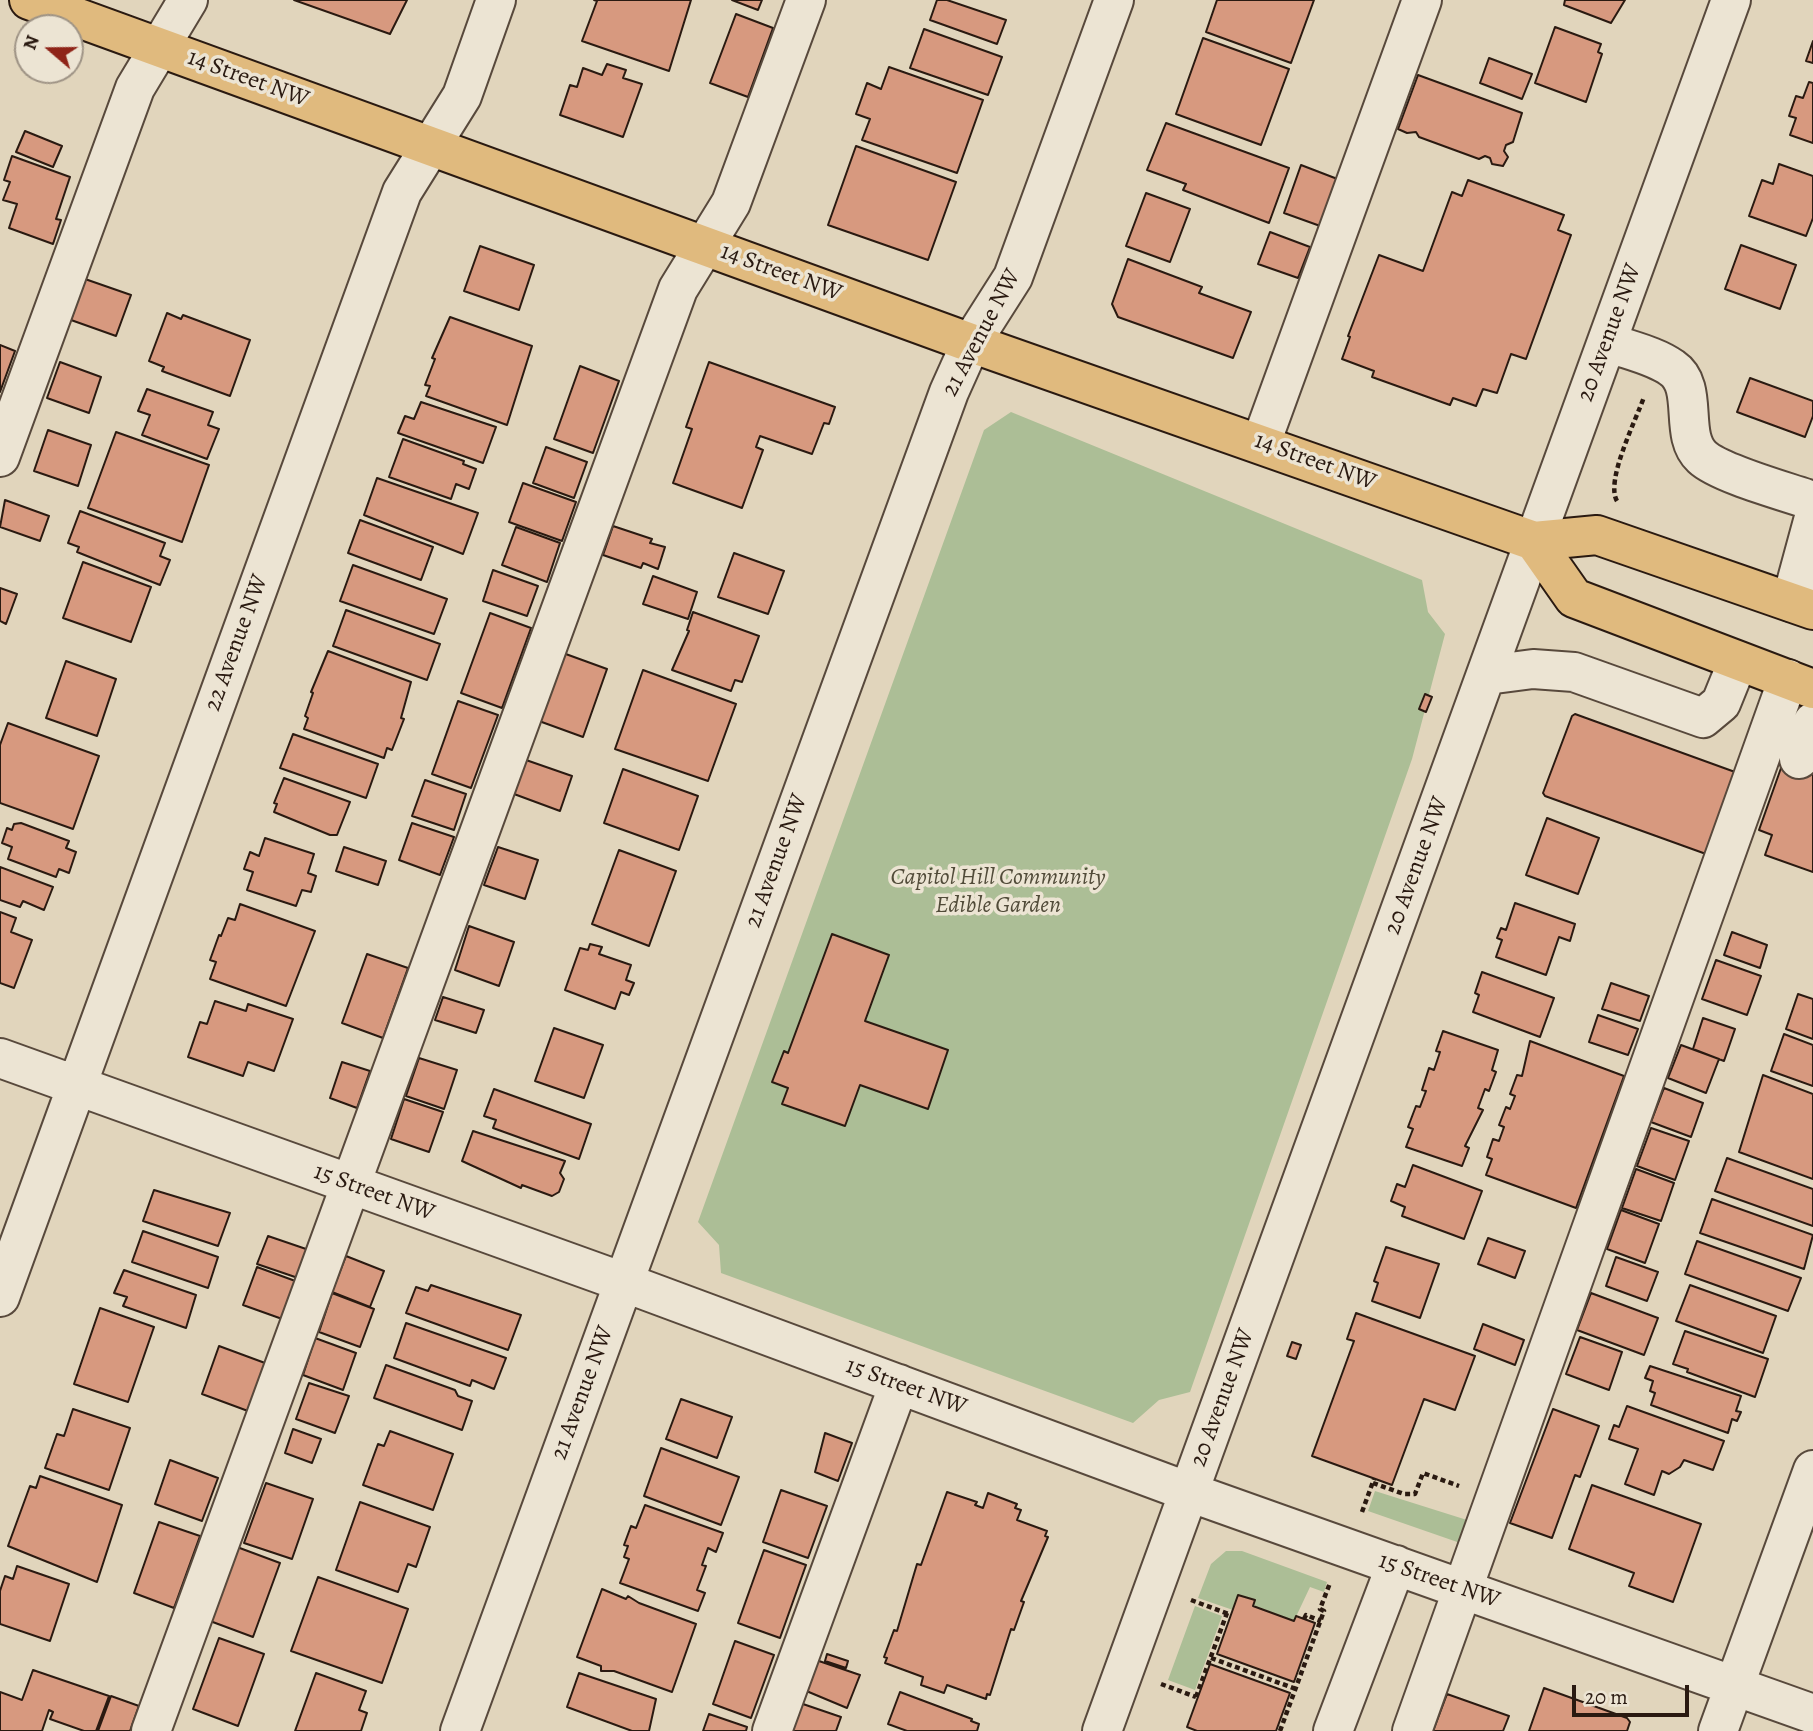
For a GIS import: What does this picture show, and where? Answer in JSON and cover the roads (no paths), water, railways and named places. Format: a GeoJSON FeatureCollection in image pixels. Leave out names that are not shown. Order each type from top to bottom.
{"type":"FeatureCollection","features":[{"type":"Feature","properties":{"kind":"main road","name":"14 Street NW"},"geometry":{"type":"LineString","coordinates":[[29,0],[971,343],[1534,541],[1597,535],[1802,606]]}},
{"type":"Feature","properties":{"kind":"main road"},"geometry":{"type":"LineString","coordinates":[[1534,541],[1574,598],[1800,684]]}},
{"type":"Feature","properties":{"kind":"street"},"geometry":{"type":"LineString","coordinates":[[0,457],[135,88],[188,0]]}},
{"type":"Feature","properties":{"kind":"street","name":"22 Avenue NW"},"geometry":{"type":"LineString","coordinates":[[0,1297],[402,192],[461,96],[496,0]]}},
{"type":"Feature","properties":{"kind":"street"},"geometry":{"type":"LineString","coordinates":[[151,1731],[678,289],[731,203],[806,0]]}},
{"type":"Feature","properties":{"kind":"street","name":"21 Avenue NW"},"geometry":{"type":"LineString","coordinates":[[460,1731],[944,405],[971,343],[1013,277],[1114,0]]}},
{"type":"Feature","properties":{"kind":"street"},"geometry":{"type":"LineString","coordinates":[[1261,443],[1422,0]]}},
{"type":"Feature","properties":{"kind":"street","name":"20 Avenue NW"},"geometry":{"type":"LineString","coordinates":[[1102,1731],[1731,0]]}},
{"type":"Feature","properties":{"kind":"street"},"geometry":{"type":"LineString","coordinates":[[1606,342],[1674,369],[1684,381],[1693,442],[1702,457],[1718,467],[1813,501]]}},
{"type":"Feature","properties":{"kind":"street"},"geometry":{"type":"LineString","coordinates":[[1802,606],[1813,521]]}},
{"type":"Feature","properties":{"kind":"street"},"geometry":{"type":"LineString","coordinates":[[1487,676],[1533,668],[1574,671],[1703,718],[1721,703],[1738,661]]}},
{"type":"Feature","properties":{"kind":"street"},"geometry":{"type":"LineString","coordinates":[[1412,1731],[1800,684]]}},
{"type":"Feature","properties":{"kind":"street"},"geometry":{"type":"LineString","coordinates":[[1799,759],[1813,722]]}},
{"type":"Feature","properties":{"kind":"street","name":"15 Street NW"},"geometry":{"type":"LineString","coordinates":[[0,1058],[623,1282],[1189,1492],[1813,1714]]}},
{"type":"Feature","properties":{"kind":"street"},"geometry":{"type":"LineString","coordinates":[[772,1731],[899,1384]]}},
{"type":"Feature","properties":{"kind":"street"},"geometry":{"type":"LineString","coordinates":[[1718,1731],[1813,1470]]}},
{"type":"Feature","properties":{"kind":"street"},"geometry":{"type":"LineString","coordinates":[[1333,1731],[1396,1565]]}},
{"type":"Feature","properties":{"kind":"park label","name":"Capitol Hill Community Edible Garden"},"geometry":{"type":"Point","coordinates":[998,892]}}]}
